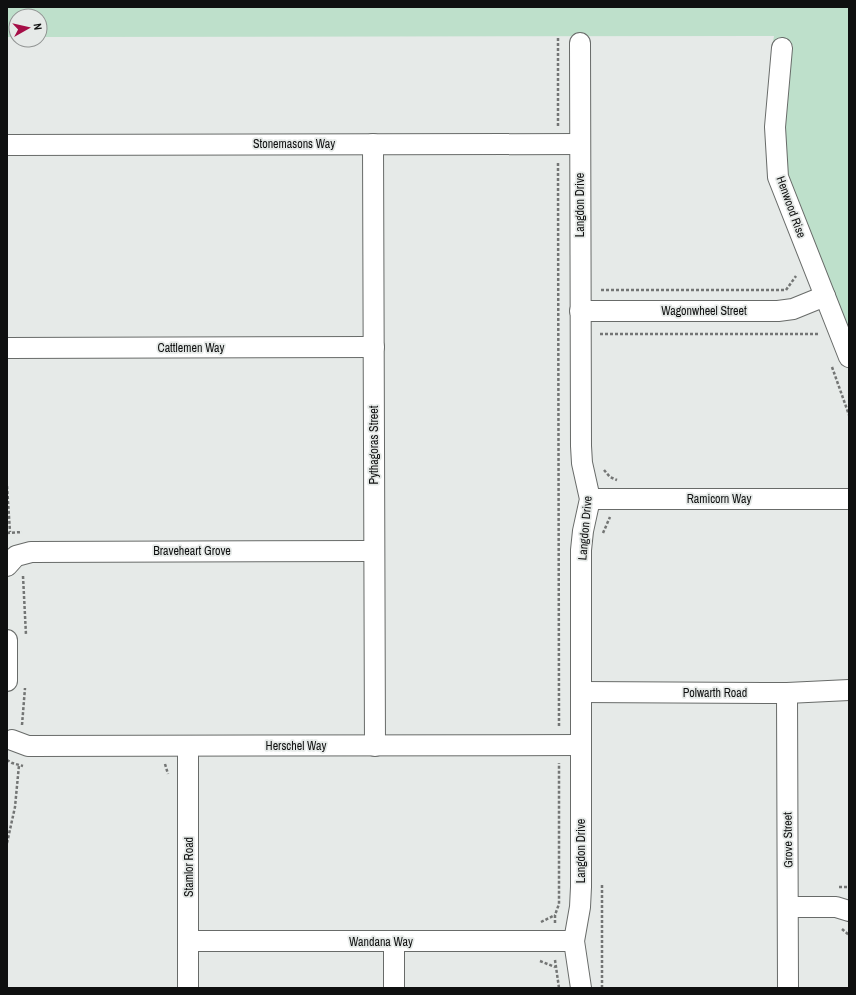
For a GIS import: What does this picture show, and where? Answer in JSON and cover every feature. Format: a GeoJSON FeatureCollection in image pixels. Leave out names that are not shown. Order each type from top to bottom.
{"type":"FeatureCollection","features":[{"type":"Feature","properties":{"kind":"street","name":"Langdon Drive"},"geometry":{"type":"LineString","coordinates":[[580,43],[581,446],[582,463],[590,499],[583,531],[581,550],[580,907],[565,941],[581,988]]}},
{"type":"Feature","properties":{"kind":"street","name":"Henwood Rise"},"geometry":{"type":"LineString","coordinates":[[782,48],[775,127],[778,177],[849,357]]}},
{"type":"Feature","properties":{"kind":"street","name":"Stonemasons Way"},"geometry":{"type":"LineString","coordinates":[[7,144],[580,144]]}},
{"type":"Feature","properties":{"kind":"street","name":"Pythagoras Street"},"geometry":{"type":"LineString","coordinates":[[373,144],[375,746]]}},
{"type":"Feature","properties":{"kind":"street","name":"Wagonwheel Street"},"geometry":{"type":"LineString","coordinates":[[580,311],[778,311],[793,308],[825,296]]}},
{"type":"Feature","properties":{"kind":"street","name":"Cattlemen Way"},"geometry":{"type":"LineString","coordinates":[[7,348],[374,347]]}},
{"type":"Feature","properties":{"kind":"street","name":"Ramicorn Way"},"geometry":{"type":"LineString","coordinates":[[590,499],[849,499]]}},
{"type":"Feature","properties":{"kind":"street","name":"Braveheart Grove"},"geometry":{"type":"LineString","coordinates":[[11,549],[374,551]]}},
{"type":"Feature","properties":{"kind":"street"},"geometry":{"type":"LineString","coordinates":[[16,681],[17,639]]}},
{"type":"Feature","properties":{"kind":"street","name":"Polwarth Road"},"geometry":{"type":"LineString","coordinates":[[581,692],[787,693],[849,690]]}},
{"type":"Feature","properties":{"kind":"street","name":"Grove Street"},"geometry":{"type":"LineString","coordinates":[[787,693],[789,907],[788,988]]}},
{"type":"Feature","properties":{"kind":"street","name":"Herschel Way"},"geometry":{"type":"LineString","coordinates":[[12,742],[188,746],[580,745]]}},
{"type":"Feature","properties":{"kind":"street","name":"Stamlor Road"},"geometry":{"type":"LineString","coordinates":[[188,746],[188,988]]}},
{"type":"Feature","properties":{"kind":"street"},"geometry":{"type":"LineString","coordinates":[[789,907],[836,907],[849,911]]}},
{"type":"Feature","properties":{"kind":"street","name":"Wandana Way"},"geometry":{"type":"LineString","coordinates":[[188,941],[565,941]]}},
{"type":"Feature","properties":{"kind":"street"},"geometry":{"type":"LineString","coordinates":[[394,942],[394,988]]}},
{"type":"Feature","properties":{"kind":"path"},"geometry":{"type":"LineString","coordinates":[[558,38],[559,904],[555,915],[565,941],[555,967],[559,979],[559,988]]}},
{"type":"Feature","properties":{"kind":"path"},"geometry":{"type":"LineString","coordinates":[[601,290],[786,290],[796,276]]}},
{"type":"Feature","properties":{"kind":"path"},"geometry":{"type":"LineString","coordinates":[[600,334],[820,334]]}},
{"type":"Feature","properties":{"kind":"path"},"geometry":{"type":"LineString","coordinates":[[7,486],[17,639]]}},
{"type":"Feature","properties":{"kind":"path"},"geometry":{"type":"LineString","coordinates":[[11,549],[22,532]]}},
{"type":"Feature","properties":{"kind":"path"},"geometry":{"type":"LineString","coordinates":[[11,549],[22,532]]}},
{"type":"Feature","properties":{"kind":"path"},"geometry":{"type":"LineString","coordinates":[[22,532],[30,532]]}},
{"type":"Feature","properties":{"kind":"path"},"geometry":{"type":"LineString","coordinates":[[7,843],[15,807],[18,766],[12,742],[16,681]]}},
{"type":"Feature","properties":{"kind":"path"},"geometry":{"type":"LineString","coordinates":[[551,726],[559,745],[551,764]]}},
{"type":"Feature","properties":{"kind":"path"},"geometry":{"type":"LineString","coordinates":[[7,760],[18,766]]}},
{"type":"Feature","properties":{"kind":"path"},"geometry":{"type":"LineString","coordinates":[[532,961],[540,961],[555,967]]}},
{"type":"Feature","properties":{"kind":"green space"},"geometry":{"type":"Polygon","coordinates":[[[7,7],[849,7],[849,331],[790,183],[787,166],[785,131],[787,96],[793,45],[773,42],[774,36],[48,37],[48,8],[8,8],[7,37],[7,7]]]}}]}
